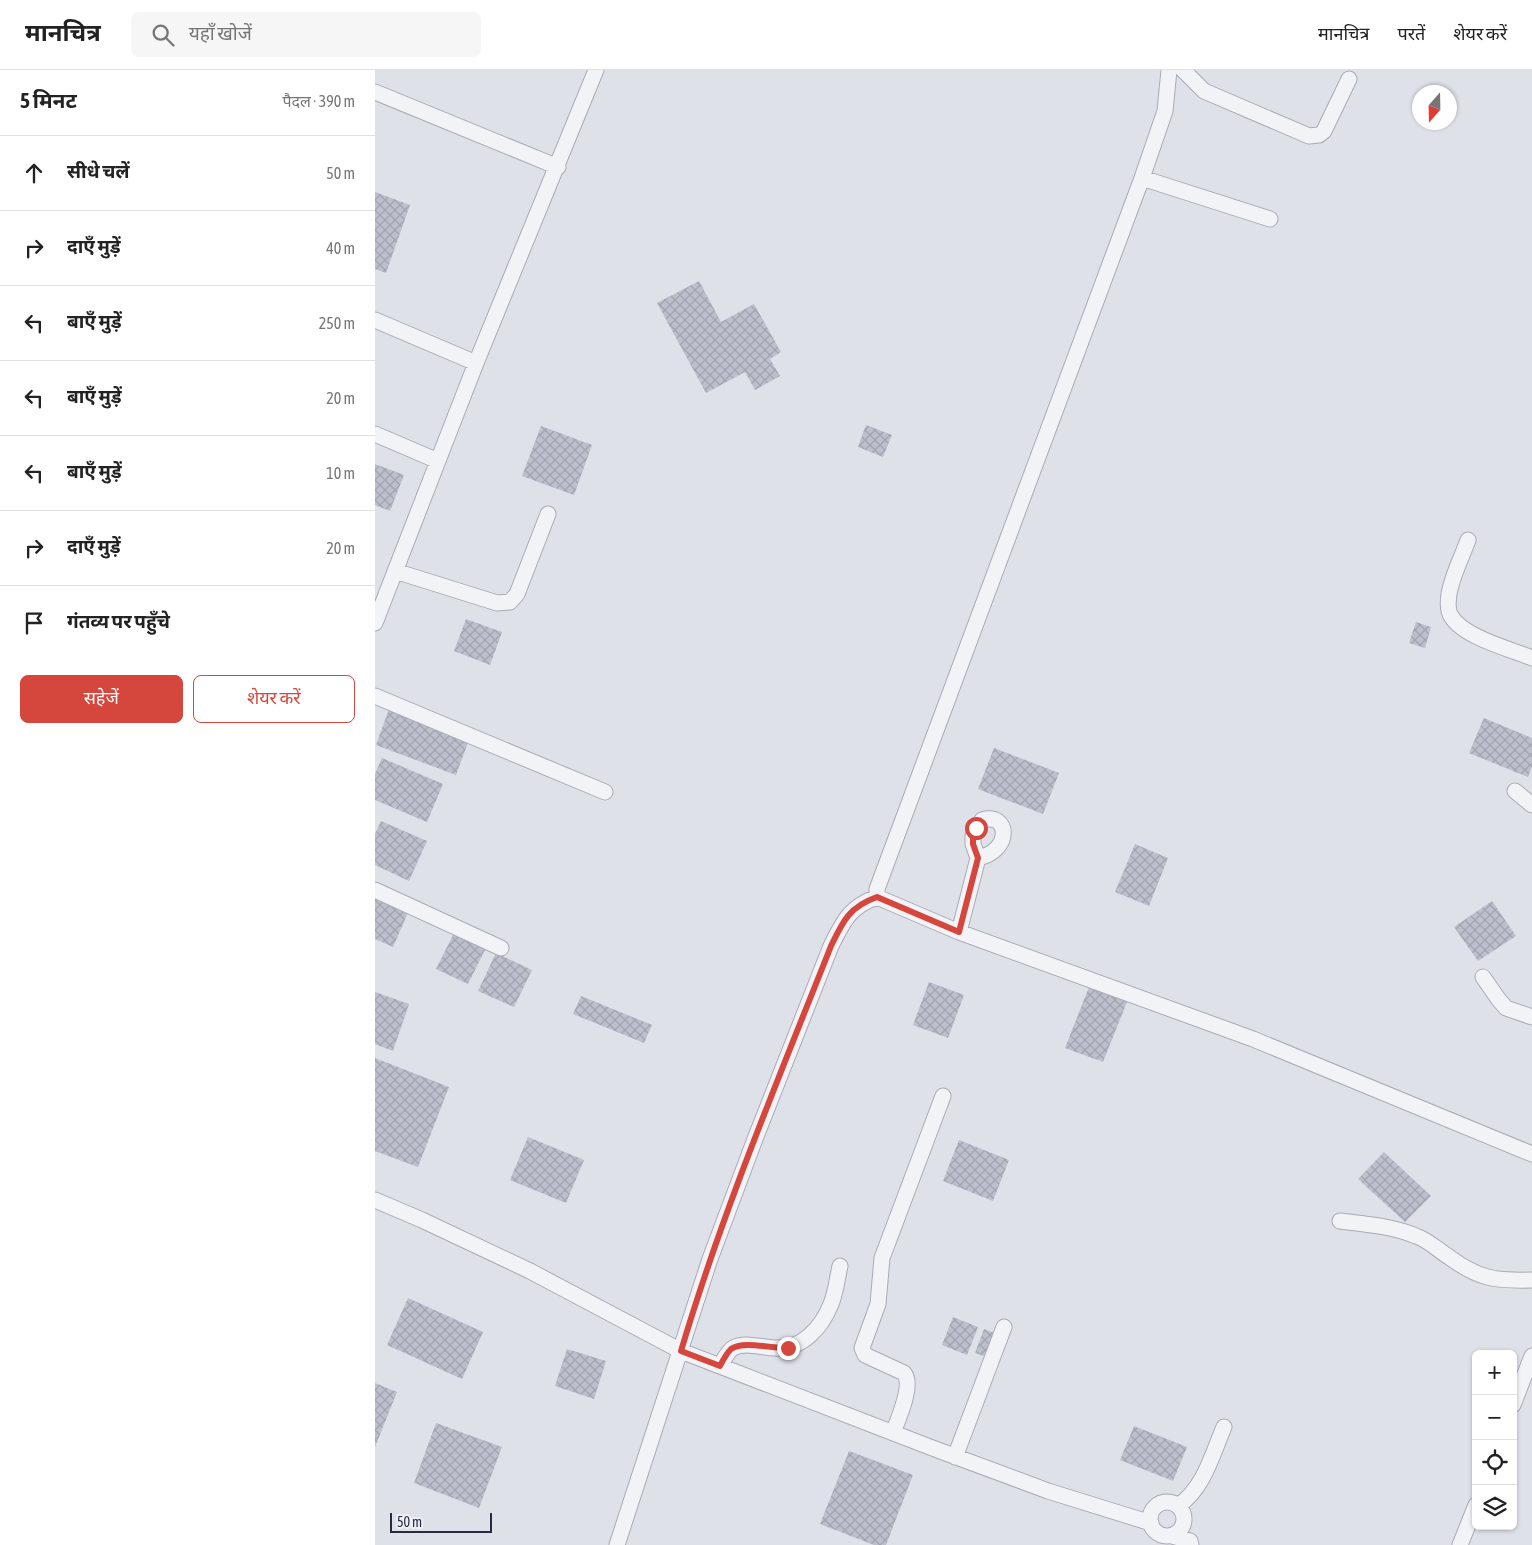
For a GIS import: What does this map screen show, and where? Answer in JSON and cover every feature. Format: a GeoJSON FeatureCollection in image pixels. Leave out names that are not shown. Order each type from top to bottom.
{"type":"FeatureCollection","features":[{"type":"Feature","properties":{"kind":"street"},"geometry":{"type":"LineString","coordinates":[[375,624],[476,363],[596,70]]}},
{"type":"Feature","properties":{"kind":"street"},"geometry":{"type":"LineString","coordinates":[[877,897],[877,889],[1142,178],[1165,111],[1169,70]]}},
{"type":"Feature","properties":{"kind":"street"},"geometry":{"type":"LineString","coordinates":[[1183,70],[1204,91],[1309,136],[1319,135],[1324,131],[1349,79]]}},
{"type":"Feature","properties":{"kind":"street"},"geometry":{"type":"LineString","coordinates":[[375,92],[558,166]]}},
{"type":"Feature","properties":{"kind":"street"},"geometry":{"type":"LineString","coordinates":[[1142,178],[1270,219]]}},
{"type":"Feature","properties":{"kind":"street"},"geometry":{"type":"LineString","coordinates":[[375,320],[476,363]]}},
{"type":"Feature","properties":{"kind":"street"},"geometry":{"type":"LineString","coordinates":[[375,434],[438,461]]}},
{"type":"Feature","properties":{"kind":"street"},"geometry":{"type":"LineString","coordinates":[[395,571],[487,601],[506,604],[514,600],[517,594],[548,514]]}},
{"type":"Feature","properties":{"kind":"street"},"geometry":{"type":"LineString","coordinates":[[1468,540],[1449,594],[1448,609],[1450,615],[1460,626],[1474,635],[1532,658]]}},
{"type":"Feature","properties":{"kind":"street"},"geometry":{"type":"LineString","coordinates":[[375,696],[605,792]]}},
{"type":"Feature","properties":{"kind":"street"},"geometry":{"type":"LineString","coordinates":[[1515,791],[1532,805]]}},
{"type":"Feature","properties":{"kind":"street"},"geometry":{"type":"LineString","coordinates":[[959,932],[978,858]]}},
{"type":"Feature","properties":{"kind":"street"},"geometry":{"type":"LineString","coordinates":[[375,890],[501,948]]}},
{"type":"Feature","properties":{"kind":"street"},"geometry":{"type":"LineString","coordinates":[[617,1545],[710,1259],[755,1139],[831,946],[841,926],[851,912],[862,902],[877,897],[959,932],[1253,1039],[1532,1154]]}},
{"type":"Feature","properties":{"kind":"street"},"geometry":{"type":"LineString","coordinates":[[1483,977],[1506,1008],[1532,1017]]}},
{"type":"Feature","properties":{"kind":"street"},"geometry":{"type":"LineString","coordinates":[[893,1433],[908,1388],[907,1376],[865,1355],[862,1348],[877,1304],[882,1258],[943,1096]]}},
{"type":"Feature","properties":{"kind":"street"},"geometry":{"type":"LineString","coordinates":[[375,1200],[423,1220],[530,1271],[681,1351],[955,1457],[1048,1490],[1151,1523]]}},
{"type":"Feature","properties":{"kind":"street"},"geometry":{"type":"LineString","coordinates":[[1340,1221],[1380,1226],[1416,1236],[1425,1240],[1463,1267],[1488,1278],[1532,1280]]}},
{"type":"Feature","properties":{"kind":"street"},"geometry":{"type":"LineString","coordinates":[[720,1366],[727,1354],[738,1346],[788,1348],[813,1333],[824,1319],[831,1303],[839,1266]]}},
{"type":"Feature","properties":{"kind":"street"},"geometry":{"type":"LineString","coordinates":[[955,1457],[1003,1327]]}},
{"type":"Feature","properties":{"kind":"street"},"geometry":{"type":"LineString","coordinates":[[1517,1395],[1532,1356]]}},
{"type":"Feature","properties":{"kind":"street"},"geometry":{"type":"LineString","coordinates":[[1178,1506],[1192,1495],[1199,1484],[1224,1427]]}},
{"type":"Feature","properties":{"kind":"street"},"geometry":{"type":"LineString","coordinates":[[1172,1536],[1179,1531],[1184,1523],[1183,1514],[1178,1506],[1168,1502],[1158,1505],[1151,1513],[1153,1528],[1159,1534],[1190,1541],[1191,1545]]}},
{"type":"Feature","properties":{"kind":"street"},"geometry":{"type":"LineString","coordinates":[[1461,1545],[1472,1516]]}},
{"type":"Feature","properties":{"kind":"building"},"geometry":{"type":"Polygon","coordinates":[[[375,192],[410,205],[386,273],[375,269],[375,192]]]}},
{"type":"Feature","properties":{"kind":"building"},"geometry":{"type":"Polygon","coordinates":[[[699,281],[721,322],[754,304],[781,352],[770,359],[780,376],[755,390],[745,372],[706,393],[657,303],[699,281]]]}},
{"type":"Feature","properties":{"kind":"building"},"geometry":{"type":"Polygon","coordinates":[[[866,425],[892,435],[883,457],[858,447],[866,425]]]}},
{"type":"Feature","properties":{"kind":"building"},"geometry":{"type":"Polygon","coordinates":[[[541,426],[592,445],[574,495],[522,476],[541,426]]]}},
{"type":"Feature","properties":{"kind":"building"},"geometry":{"type":"Polygon","coordinates":[[[375,464],[404,475],[390,511],[375,505],[375,464]]]}},
{"type":"Feature","properties":{"kind":"building"},"geometry":{"type":"Polygon","coordinates":[[[466,619],[502,632],[490,665],[454,651],[466,619]]]}},
{"type":"Feature","properties":{"kind":"building"},"geometry":{"type":"Polygon","coordinates":[[[1416,622],[1431,627],[1425,648],[1409,643],[1416,622]]]}},
{"type":"Feature","properties":{"kind":"building"},"geometry":{"type":"Polygon","coordinates":[[[389,709],[469,740],[456,775],[376,745],[389,709]]]}},
{"type":"Feature","properties":{"kind":"building"},"geometry":{"type":"Polygon","coordinates":[[[1484,718],[1532,738],[1532,767],[1528,777],[1469,753],[1484,718]]]}},
{"type":"Feature","properties":{"kind":"building"},"geometry":{"type":"Polygon","coordinates":[[[994,748],[1059,773],[1043,814],[978,789],[994,748]]]}},
{"type":"Feature","properties":{"kind":"building"},"geometry":{"type":"Polygon","coordinates":[[[382,758],[443,784],[427,822],[375,800],[375,774],[382,758]]]}},
{"type":"Feature","properties":{"kind":"building"},"geometry":{"type":"Polygon","coordinates":[[[381,821],[427,841],[409,881],[375,865],[375,834],[381,821]]]}},
{"type":"Feature","properties":{"kind":"building"},"geometry":{"type":"Polygon","coordinates":[[[1135,844],[1168,858],[1149,906],[1115,892],[1135,844]]]}},
{"type":"Feature","properties":{"kind":"building"},"geometry":{"type":"Polygon","coordinates":[[[375,893],[410,908],[393,947],[375,939],[375,893]]]}},
{"type":"Feature","properties":{"kind":"building"},"geometry":{"type":"Polygon","coordinates":[[[1492,901],[1516,936],[1478,961],[1454,927],[1492,901]]]}},
{"type":"Feature","properties":{"kind":"building"},"geometry":{"type":"Polygon","coordinates":[[[455,931],[487,946],[468,984],[436,969],[455,931]]]}},
{"type":"Feature","properties":{"kind":"building"},"geometry":{"type":"Polygon","coordinates":[[[496,953],[532,970],[514,1007],[478,991],[496,953]]]}},
{"type":"Feature","properties":{"kind":"building"},"geometry":{"type":"Polygon","coordinates":[[[929,982],[964,995],[948,1038],[913,1025],[929,982]]]}},
{"type":"Feature","properties":{"kind":"building"},"geometry":{"type":"Polygon","coordinates":[[[1089,987],[1127,1002],[1103,1062],[1065,1048],[1089,987]]]}},
{"type":"Feature","properties":{"kind":"building"},"geometry":{"type":"Polygon","coordinates":[[[375,992],[409,1004],[393,1051],[375,1044],[375,992]]]}},
{"type":"Feature","properties":{"kind":"building"},"geometry":{"type":"Polygon","coordinates":[[[581,996],[652,1025],[644,1043],[573,1014],[581,996]]]}},
{"type":"Feature","properties":{"kind":"building"},"geometry":{"type":"Polygon","coordinates":[[[375,1058],[449,1087],[418,1167],[375,1151],[375,1058]]]}},
{"type":"Feature","properties":{"kind":"building"},"geometry":{"type":"Polygon","coordinates":[[[528,1137],[584,1160],[566,1203],[510,1180],[528,1137]]]}},
{"type":"Feature","properties":{"kind":"building"},"geometry":{"type":"Polygon","coordinates":[[[959,1140],[1009,1160],[993,1201],[943,1181],[959,1140]]]}},
{"type":"Feature","properties":{"kind":"building"},"geometry":{"type":"Polygon","coordinates":[[[1384,1152],[1431,1196],[1405,1222],[1358,1179],[1384,1152]]]}},
{"type":"Feature","properties":{"kind":"building"},"geometry":{"type":"Polygon","coordinates":[[[408,1298],[483,1332],[462,1379],[387,1345],[408,1298]]]}},
{"type":"Feature","properties":{"kind":"building"},"geometry":{"type":"Polygon","coordinates":[[[953,1317],[978,1327],[967,1355],[942,1345],[953,1317]]]}},
{"type":"Feature","properties":{"kind":"building"},"geometry":{"type":"Polygon","coordinates":[[[984,1329],[994,1333],[984,1356],[975,1353],[984,1329]]]}},
{"type":"Feature","properties":{"kind":"building"},"geometry":{"type":"Polygon","coordinates":[[[567,1349],[606,1361],[594,1399],[555,1386],[567,1349]]]}},
{"type":"Feature","properties":{"kind":"building"},"geometry":{"type":"Polygon","coordinates":[[[375,1383],[397,1392],[375,1447],[375,1383]]]}},
{"type":"Feature","properties":{"kind":"building"},"geometry":{"type":"Polygon","coordinates":[[[436,1423],[502,1447],[479,1508],[414,1483],[436,1423]]]}},
{"type":"Feature","properties":{"kind":"building"},"geometry":{"type":"Polygon","coordinates":[[[1134,1426],[1187,1447],[1173,1481],[1120,1460],[1134,1426]]]}},
{"type":"Feature","properties":{"kind":"building"},"geometry":{"type":"Polygon","coordinates":[[[849,1451],[913,1475],[886,1545],[874,1545],[820,1524],[849,1451]]]}},
{"type":"Feature","properties":{"kind":"route"},"geometry":{"type":"LineString","coordinates":[[788,1348],[738,1346],[727,1354],[720,1366],[681,1351],[710,1259],[755,1139],[831,946],[841,926],[851,912],[862,902],[877,897],[959,932],[978,858],[973,844],[976,828]]}}]}
